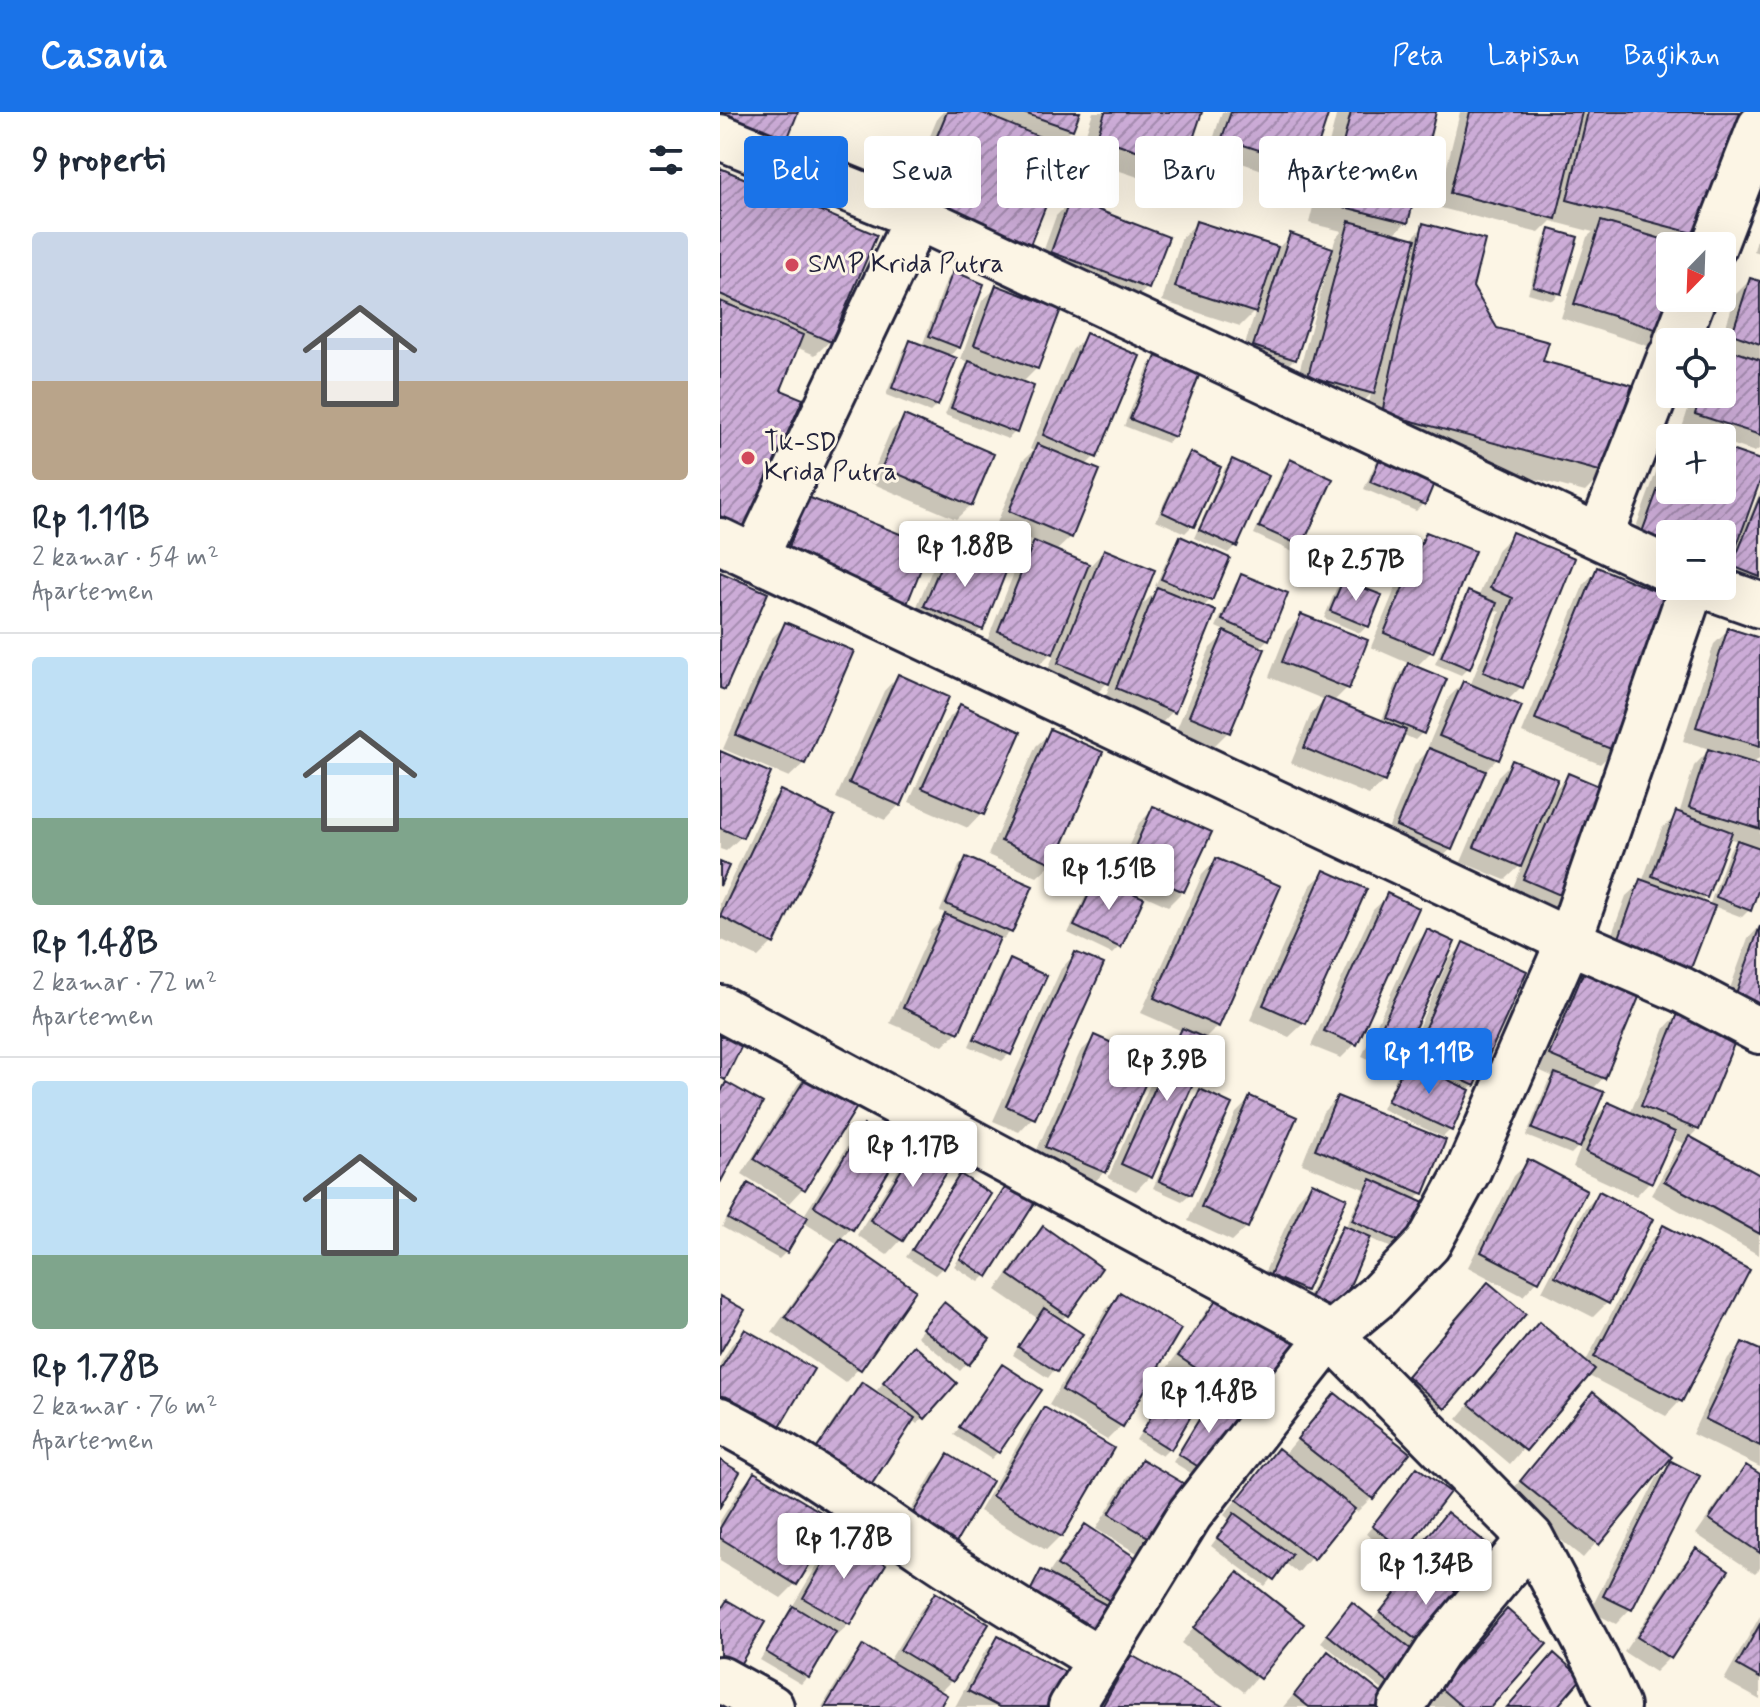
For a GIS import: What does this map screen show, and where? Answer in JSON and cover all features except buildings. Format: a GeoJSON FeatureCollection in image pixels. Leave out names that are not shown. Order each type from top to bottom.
{"type":"FeatureCollection","features":[{"type":"Feature","properties":{"kind":"street"},"geometry":{"type":"LineString","coordinates":[[1719,232],[1760,127]]}},
{"type":"Feature","properties":{"kind":"street"},"geometry":{"type":"LineString","coordinates":[[720,137],[917,217],[1656,563]]}},
{"type":"Feature","properties":{"kind":"street"},"geometry":{"type":"LineString","coordinates":[[917,217],[738,550],[1569,941],[1682,990],[1760,1031]]}},
{"type":"Feature","properties":{"kind":"street"},"geometry":{"type":"LineString","coordinates":[[1600,536],[1656,393]]}},
{"type":"Feature","properties":{"kind":"street"},"geometry":{"type":"LineString","coordinates":[[1736,597],[1760,605]]}},
{"type":"Feature","properties":{"kind":"street"},"geometry":{"type":"LineString","coordinates":[[1071,1707],[1190,1514],[1331,1335],[1378,1296],[1428,1244],[1469,1169],[1569,941],[1687,600]]}},
{"type":"Feature","properties":{"kind":"street"},"geometry":{"type":"LineString","coordinates":[[720,1008],[1331,1335],[1531,1538],[1617,1707]]}},
{"type":"Feature","properties":{"kind":"street"},"geometry":{"type":"LineString","coordinates":[[720,1420],[760,1440],[1013,1608],[1100,1660]]}},
{"type":"Feature","properties":{"kind":"street"},"geometry":{"type":"LineString","coordinates":[[1401,1707],[1439,1649],[1531,1538]]}},
{"type":"Feature","properties":{"kind":"street"},"geometry":{"type":"LineString","coordinates":[[720,1679],[771,1707]]}},
{"type":"Feature","properties":{"kind":"place","name":"SMP Krida Putra"},"geometry":{"type":"Point","coordinates":[792,265]}},
{"type":"Feature","properties":{"kind":"place","name":"Tk-SD Krida Putra"},"geometry":{"type":"Point","coordinates":[748,458]}}]}
